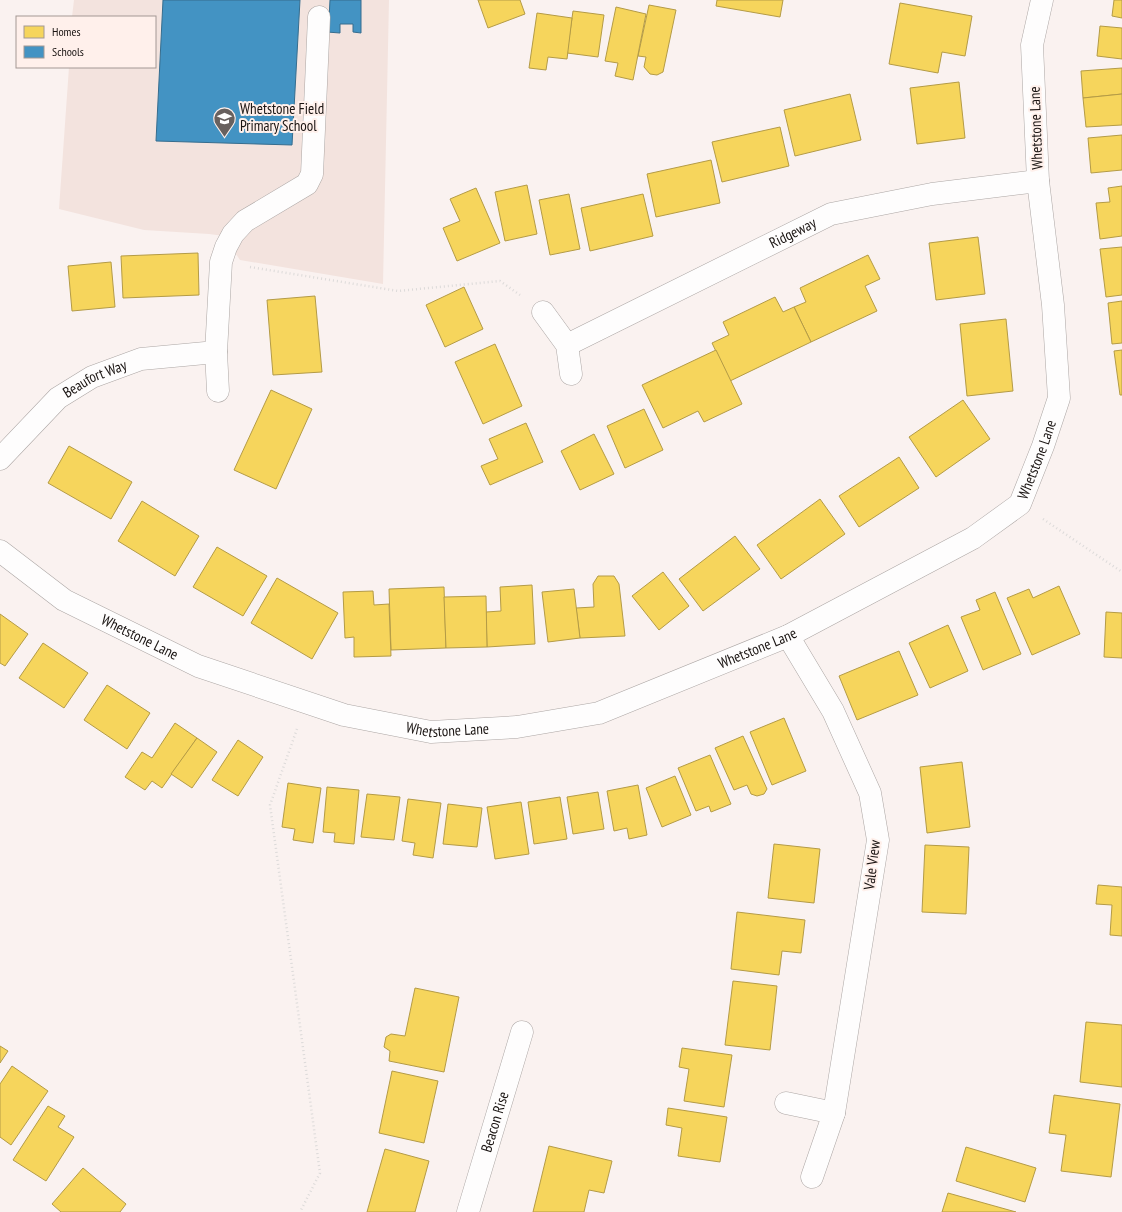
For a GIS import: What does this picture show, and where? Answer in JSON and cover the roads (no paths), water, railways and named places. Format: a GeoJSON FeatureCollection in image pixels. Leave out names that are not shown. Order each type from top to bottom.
{"type":"FeatureCollection","features":[{"type":"Feature","properties":{"kind":"street","name":"Whetstone Lane"},"geometry":{"type":"LineString","coordinates":[[0,551],[64,600],[198,666],[344,715],[431,732],[517,727],[599,713],[788,636],[973,538],[1020,504],[1043,446],[1059,398],[1053,305],[1038,180],[1032,45],[1042,0]]}},
{"type":"Feature","properties":{"kind":"street"},"geometry":{"type":"LineString","coordinates":[[218,391],[216,352],[221,262],[226,247],[233,234],[245,221],[307,184],[312,174],[319,17]]}},
{"type":"Feature","properties":{"kind":"street","name":"Ridgeway"},"geometry":{"type":"LineString","coordinates":[[567,345],[831,214],[932,194],[1038,180]]}},
{"type":"Feature","properties":{"kind":"street"},"geometry":{"type":"LineString","coordinates":[[543,312],[567,345],[571,374]]}},
{"type":"Feature","properties":{"kind":"street","name":"Beaufort Way"},"geometry":{"type":"LineString","coordinates":[[0,459],[58,398],[92,378],[141,359],[216,352]]}},
{"type":"Feature","properties":{"kind":"street","name":"Vale View"},"geometry":{"type":"LineString","coordinates":[[788,636],[833,711],[870,793],[878,840],[834,1113],[812,1177]]}},
{"type":"Feature","properties":{"kind":"street","name":"Beacon Rise"},"geometry":{"type":"LineString","coordinates":[[468,1212],[522,1032]]}},
{"type":"Feature","properties":{"kind":"street"},"geometry":{"type":"LineString","coordinates":[[786,1103],[834,1113]]}},
{"type":"Feature","properties":{"kind":"place","name":"Whetstone Field Primary School"},"geometry":{"type":"Point","coordinates":[225,138]}}]}
